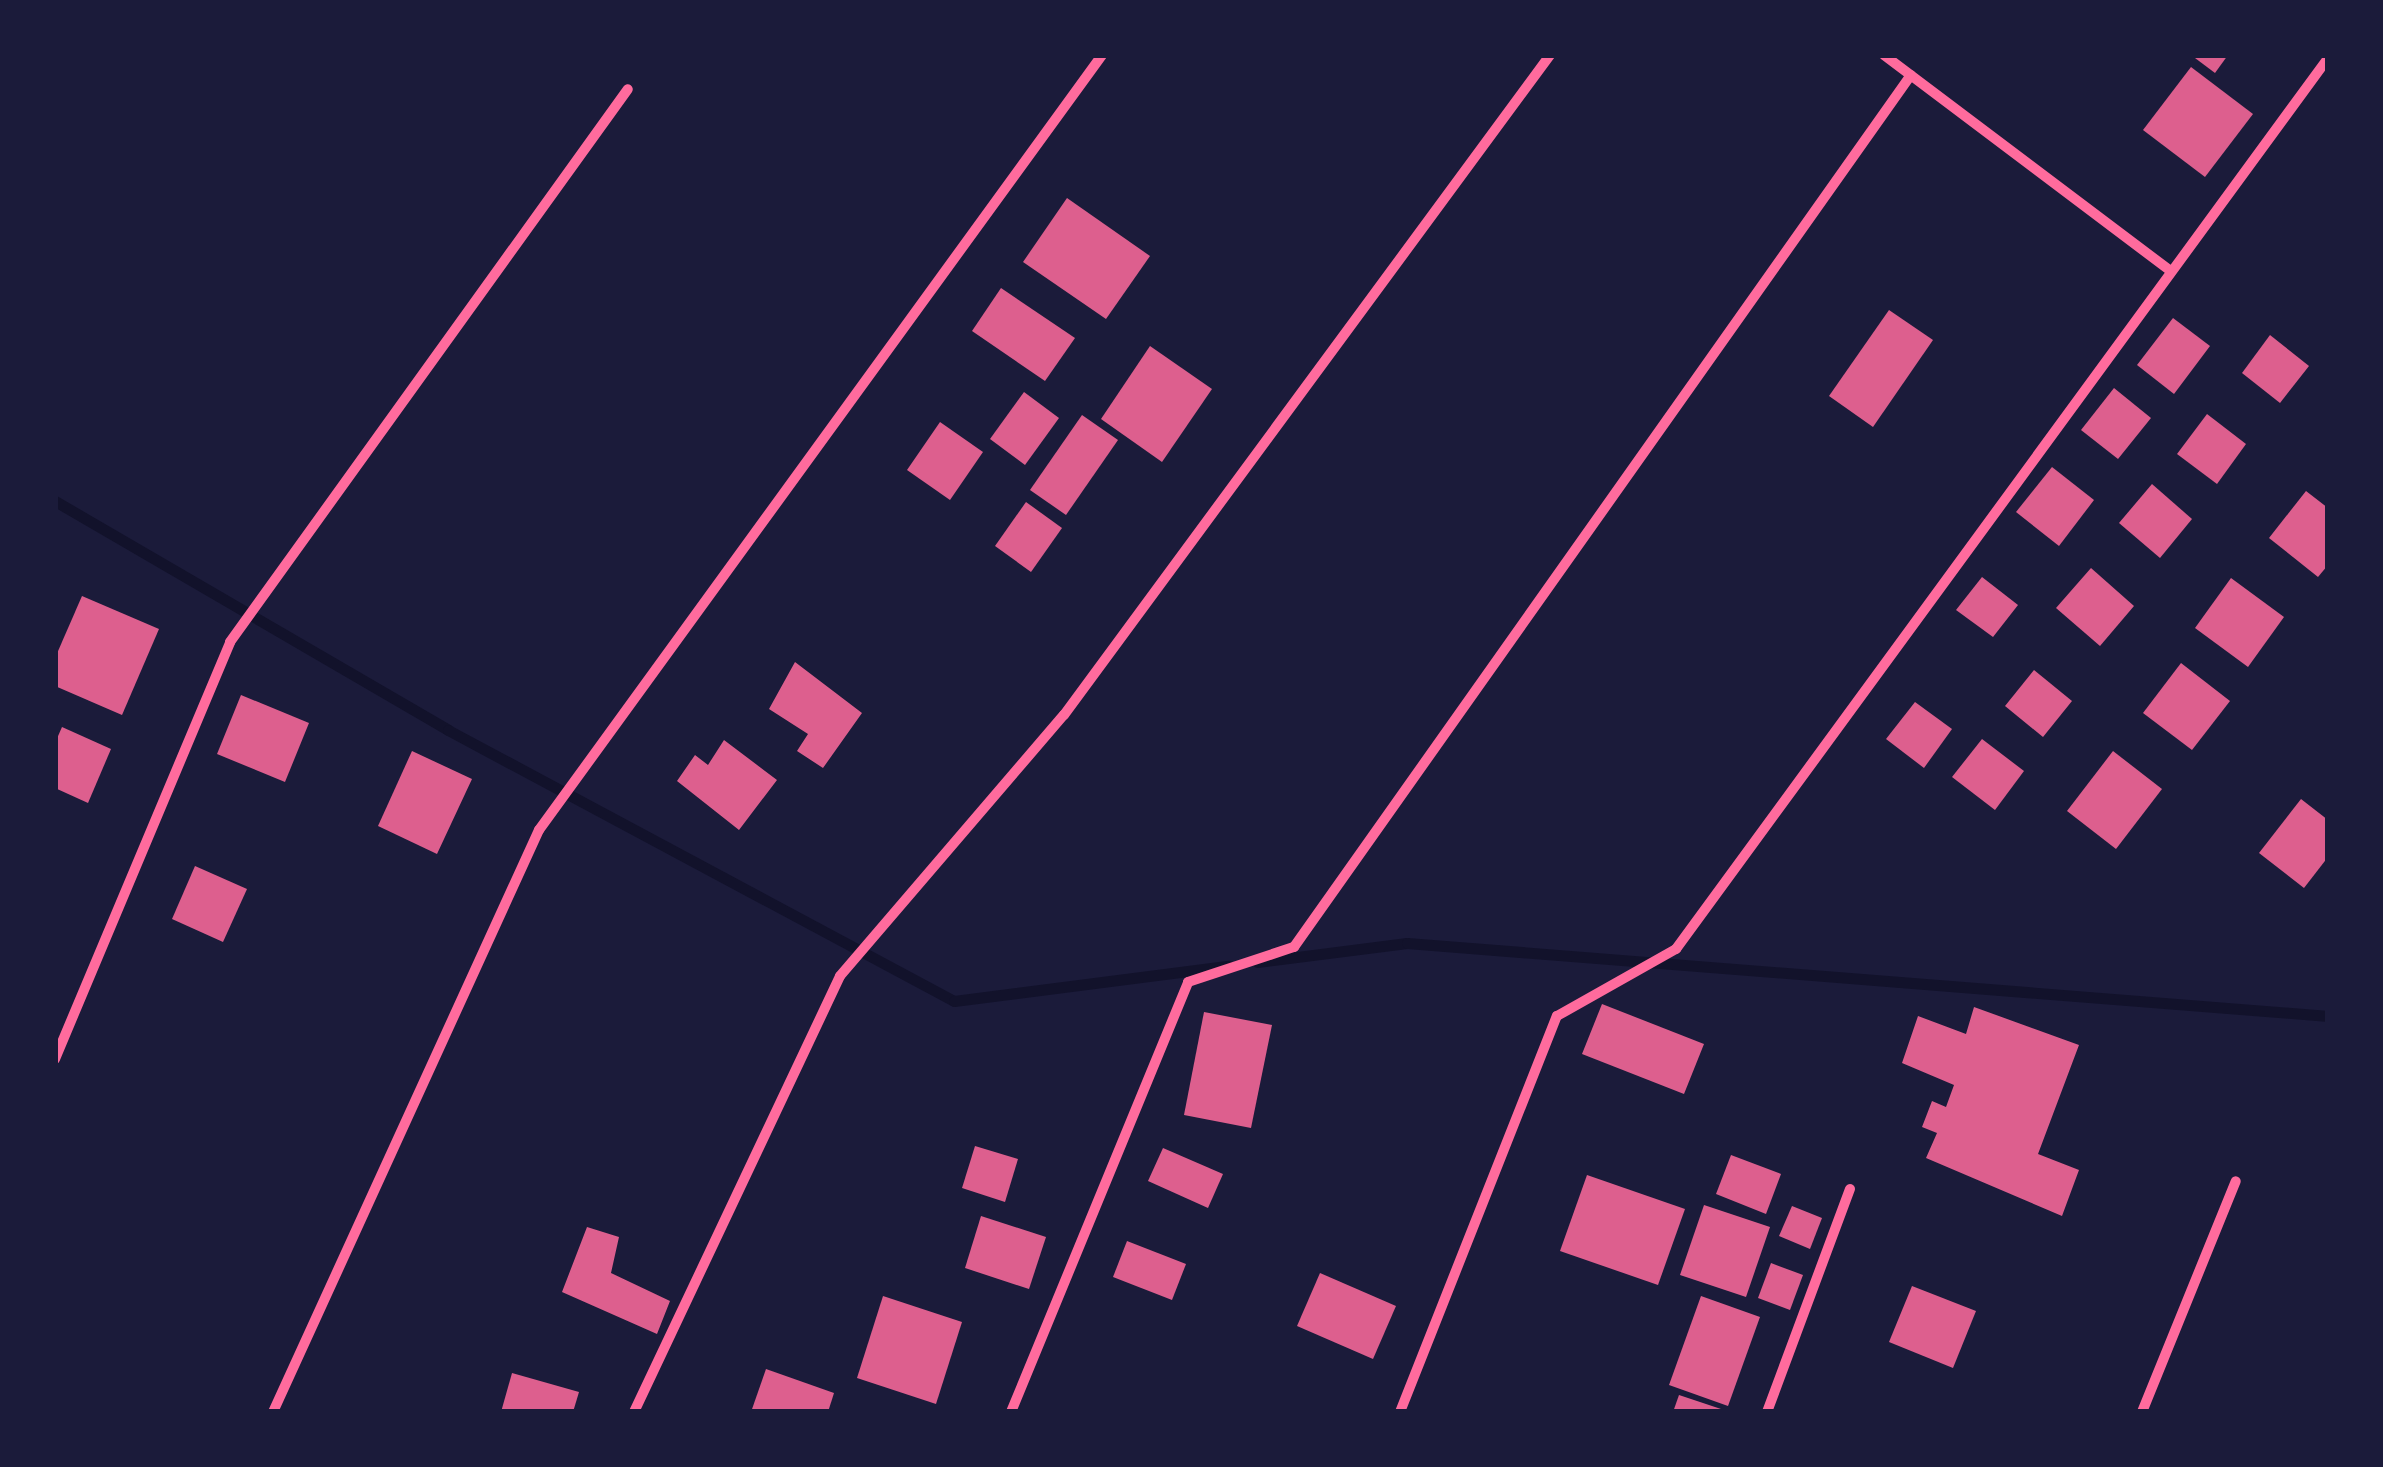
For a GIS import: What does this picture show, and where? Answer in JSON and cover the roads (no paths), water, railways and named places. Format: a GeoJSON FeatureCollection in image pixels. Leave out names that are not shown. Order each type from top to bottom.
{"type":"FeatureCollection","features":[{"type":"Feature","properties":{"kind":"street"},"geometry":{"type":"LineString","coordinates":[[273,1412],[539,830],[1102,55]]}},
{"type":"Feature","properties":{"kind":"street"},"geometry":{"type":"LineString","coordinates":[[634,1412],[840,976],[1064,715],[1550,55]]}},
{"type":"Feature","properties":{"kind":"street"},"geometry":{"type":"LineString","coordinates":[[1884,55],[2171,272]]}},
{"type":"Feature","properties":{"kind":"street"},"geometry":{"type":"LineString","coordinates":[[1400,1412],[1558,1016],[1676,949],[2328,58]]}},
{"type":"Feature","properties":{"kind":"street"},"geometry":{"type":"LineString","coordinates":[[1011,1412],[1188,982],[1294,948],[1912,75]]}},
{"type":"Feature","properties":{"kind":"street"},"geometry":{"type":"LineString","coordinates":[[55,1059],[230,642],[628,89]]}},
{"type":"Feature","properties":{"kind":"street"},"geometry":{"type":"LineString","coordinates":[[2142,1412],[2236,1181]]}},
{"type":"Feature","properties":{"kind":"street"},"geometry":{"type":"LineString","coordinates":[[1767,1412],[1850,1189]]}},
{"type":"Feature","properties":{"kind":"waterway"},"geometry":{"type":"LineString","coordinates":[[55,501],[448,730],[954,1001],[1229,966]]}},
{"type":"Feature","properties":{"kind":"waterway"},"geometry":{"type":"LineString","coordinates":[[1257,962],[1407,943],[2328,1016]]}}]}
